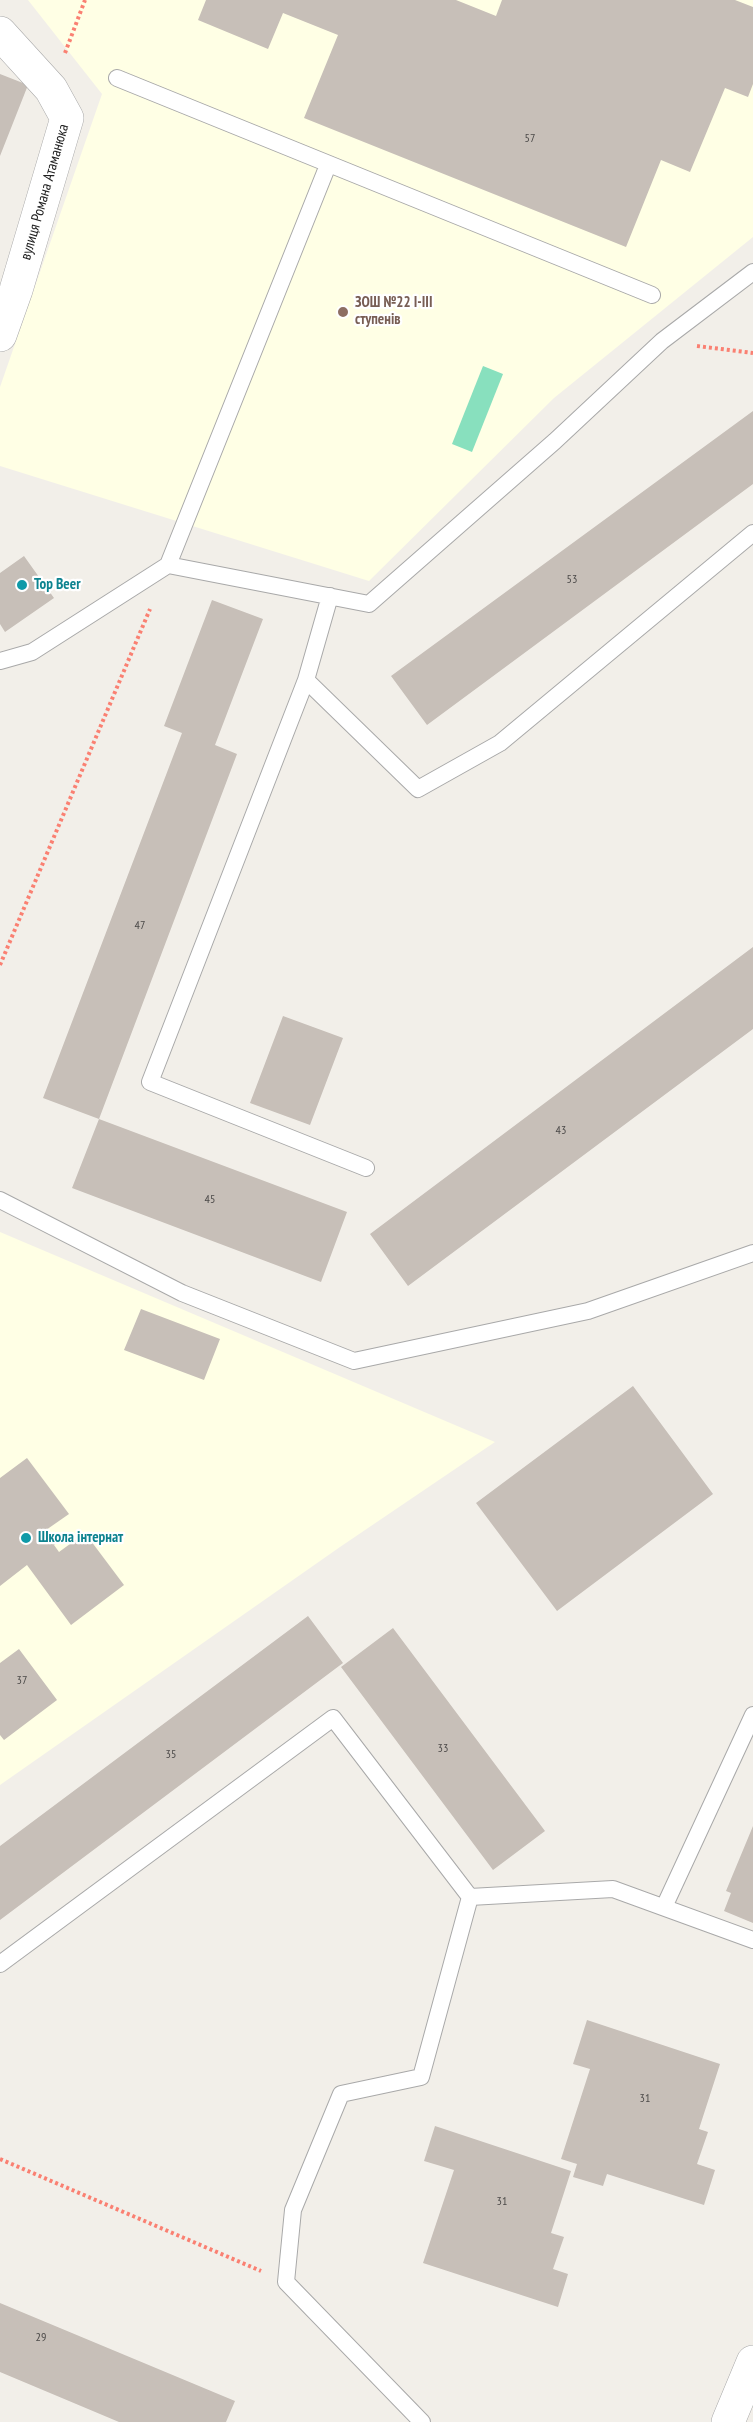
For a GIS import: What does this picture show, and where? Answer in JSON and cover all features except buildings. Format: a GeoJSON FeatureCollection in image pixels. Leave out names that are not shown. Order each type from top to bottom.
{"type":"FeatureCollection","features":[{"type":"Feature","properties":{"kind":"street","name":"вулиця Романа Атаманюка"},"geometry":{"type":"LineString","coordinates":[[0,33],[51,89],[67,118],[16,290],[0,334]]}},
{"type":"Feature","properties":{"kind":"street"},"geometry":{"type":"LineString","coordinates":[[728,2422],[753,2362]]}},
{"type":"Feature","properties":{"kind":"lane"},"geometry":{"type":"LineString","coordinates":[[117,78],[652,295]]}},
{"type":"Feature","properties":{"kind":"lane"},"geometry":{"type":"LineString","coordinates":[[0,661],[32,652],[168,565],[328,165]]}},
{"type":"Feature","properties":{"kind":"lane"},"geometry":{"type":"LineString","coordinates":[[168,565],[369,604],[555,441],[662,342],[753,272]]}},
{"type":"Feature","properties":{"kind":"lane"},"geometry":{"type":"LineString","coordinates":[[306,680],[418,789],[500,743],[753,533]]}},
{"type":"Feature","properties":{"kind":"lane"},"geometry":{"type":"LineString","coordinates":[[330,596],[306,680],[150,1082],[366,1168]]}},
{"type":"Feature","properties":{"kind":"lane"},"geometry":{"type":"LineString","coordinates":[[0,1200],[182,1293],[354,1361],[588,1311],[753,1253]]}},
{"type":"Feature","properties":{"kind":"lane"},"geometry":{"type":"LineString","coordinates":[[664,1907],[753,1715]]}},
{"type":"Feature","properties":{"kind":"lane"},"geometry":{"type":"LineString","coordinates":[[0,1964],[333,1718],[470,1897]]}},
{"type":"Feature","properties":{"kind":"lane"},"geometry":{"type":"LineString","coordinates":[[470,1897],[613,1889],[753,1940]]}},
{"type":"Feature","properties":{"kind":"lane"},"geometry":{"type":"LineString","coordinates":[[422,2422],[286,2282],[293,2210],[341,2094],[421,2077],[470,1897]]}},
{"type":"Feature","properties":{"kind":"path"},"geometry":{"type":"LineString","coordinates":[[51,89],[85,0]]}},
{"type":"Feature","properties":{"kind":"path"},"geometry":{"type":"LineString","coordinates":[[662,342],[753,353]]}},
{"type":"Feature","properties":{"kind":"path"},"geometry":{"type":"LineString","coordinates":[[0,965],[168,565]]}},
{"type":"Feature","properties":{"kind":"path"},"geometry":{"type":"LineString","coordinates":[[0,2159],[286,2282]]}},
{"type":"Feature","properties":{"kind":"shaded area","name":"ЗОШ №22 І-ІІІ ступенів"},"geometry":{"type":"Polygon","coordinates":[[[28,0],[753,0],[753,237],[554,398],[369,581],[0,466],[0,387],[102,94],[28,0]]]}},
{"type":"Feature","properties":{"kind":"shaded area"},"geometry":{"type":"Polygon","coordinates":[[[0,1232],[495,1442],[340,1547],[0,1785],[0,1232]]]}},
{"type":"Feature","properties":{"kind":"green space"},"geometry":{"type":"Polygon","coordinates":[[[483,366],[503,374],[472,452],[452,444],[483,366]]]}},
{"type":"Feature","properties":{"kind":"place","name":"ЗОШ №22 І-ІІІ ступенів"},"geometry":{"type":"Point","coordinates":[343,312]}},
{"type":"Feature","properties":{"kind":"place","name":"Top Beer"},"geometry":{"type":"Point","coordinates":[22,585]}},
{"type":"Feature","properties":{"kind":"place","name":"Школа інтернат"},"geometry":{"type":"Point","coordinates":[26,1538]}}]}
